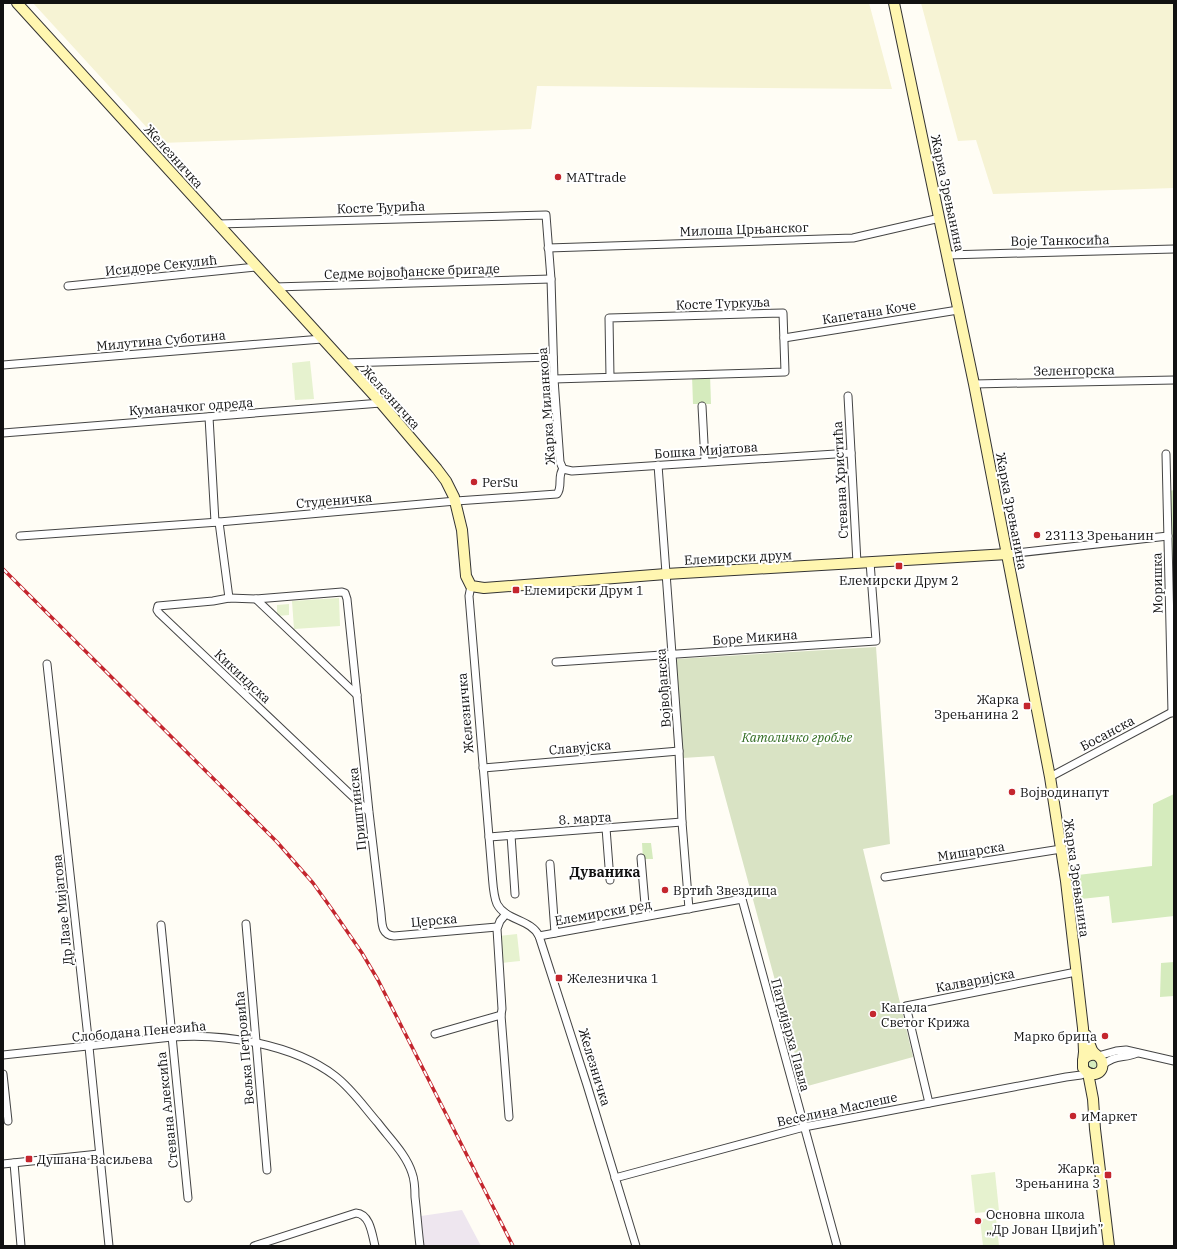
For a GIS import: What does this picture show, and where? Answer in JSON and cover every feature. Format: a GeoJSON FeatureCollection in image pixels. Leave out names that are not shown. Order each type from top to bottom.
{"type":"FeatureCollection","features":[{"type":"Feature","properties":{"kind":"main road","name":"Железничка"},"geometry":{"type":"LineString","coordinates":[[17,3],[344,363],[438,469],[456,501],[462,530],[466,576],[471,586]]}},
{"type":"Feature","properties":{"kind":"main road","name":"Жарка Зрењанина"},"geometry":{"type":"LineString","coordinates":[[894,3],[974,384],[1050,777],[1061,849],[1083,1028],[1085,1068],[1093,1099],[1095,1129],[1109,1246]]}},
{"type":"Feature","properties":{"kind":"main road","name":"Елемирски друм"},"geometry":{"type":"LineString","coordinates":[[471,586],[484,588],[666,574],[1008,554]]}},
{"type":"Feature","properties":{"kind":"main road","name":"Жарка Зрењанина"},"geometry":{"type":"LineString","coordinates":[[1083,1028],[1092,1050],[1099,1062],[1093,1099]]}},
{"type":"Feature","properties":{"kind":"main road"},"geometry":{"type":"LineString","coordinates":[[1090,1055],[1099,1062],[1094,1074],[1085,1068],[1087,1056],[1090,1055]]}},
{"type":"Feature","properties":{"kind":"street","name":"Косте Ђурића"},"geometry":{"type":"LineString","coordinates":[[218,224],[546,215]]}},
{"type":"Feature","properties":{"kind":"street","name":"Жарка Миланкова"},"geometry":{"type":"LineString","coordinates":[[456,501],[557,494],[559,490],[560,473],[563,469],[560,462],[554,379],[551,279],[546,215]]}},
{"type":"Feature","properties":{"kind":"street","name":"Милоша Црњанског"},"geometry":{"type":"LineString","coordinates":[[548,248],[853,238],[940,218]]}},
{"type":"Feature","properties":{"kind":"street","name":"Воје Танкосића"},"geometry":{"type":"LineString","coordinates":[[947,255],[1174,249]]}},
{"type":"Feature","properties":{"kind":"street","name":"Исидоре Секулић"},"geometry":{"type":"LineString","coordinates":[[68,286],[256,267]]}},
{"type":"Feature","properties":{"kind":"street","name":"Седме војвођанске бригаде"},"geometry":{"type":"LineString","coordinates":[[274,287],[551,279]]}},
{"type":"Feature","properties":{"kind":"street","name":"Капетана Коче"},"geometry":{"type":"LineString","coordinates":[[784,338],[958,310]]}},
{"type":"Feature","properties":{"kind":"street","name":"Косте Туркуља"},"geometry":{"type":"LineString","coordinates":[[554,379],[785,372],[783,313],[608,318],[610,377]]}},
{"type":"Feature","properties":{"kind":"street","name":"Милутина Суботина"},"geometry":{"type":"LineString","coordinates":[[3,365],[322,339]]}},
{"type":"Feature","properties":{"kind":"street"},"geometry":{"type":"LineString","coordinates":[[344,363],[554,357]]}},
{"type":"Feature","properties":{"kind":"street","name":"Зеленгорска"},"geometry":{"type":"LineString","coordinates":[[974,384],[1174,380]]}},
{"type":"Feature","properties":{"kind":"street","name":"Стевана Христића"},"geometry":{"type":"LineString","coordinates":[[848,396],[857,563]]}},
{"type":"Feature","properties":{"kind":"street","name":"Куманачког одреда"},"geometry":{"type":"LineString","coordinates":[[3,433],[380,403]]}},
{"type":"Feature","properties":{"kind":"street"},"geometry":{"type":"LineString","coordinates":[[702,406],[705,462]]}},
{"type":"Feature","properties":{"kind":"street"},"geometry":{"type":"LineString","coordinates":[[209,417],[217,522],[229,598]]}},
{"type":"Feature","properties":{"kind":"street","name":"Бошка Мијатова"},"geometry":{"type":"LineString","coordinates":[[563,469],[572,471],[851,453]]}},
{"type":"Feature","properties":{"kind":"street","name":"Моришка"},"geometry":{"type":"LineString","coordinates":[[1166,454],[1173,712]]}},
{"type":"Feature","properties":{"kind":"street","name":"Војвођанска"},"geometry":{"type":"LineString","coordinates":[[658,465],[689,908]]}},
{"type":"Feature","properties":{"kind":"street","name":"Студеничка"},"geometry":{"type":"LineString","coordinates":[[20,536],[217,522],[456,501]]}},
{"type":"Feature","properties":{"kind":"street"},"geometry":{"type":"LineString","coordinates":[[1008,554],[1168,536]]}},
{"type":"Feature","properties":{"kind":"street","name":"Боре Микина"},"geometry":{"type":"LineString","coordinates":[[556,662],[876,641],[870,562]]}},
{"type":"Feature","properties":{"kind":"street","name":"Железничка"},"geometry":{"type":"LineString","coordinates":[[471,586],[469,596],[494,896],[501,910],[532,927],[539,936],[587,1085],[636,1246]]}},
{"type":"Feature","properties":{"kind":"street","name":"Приштинска"},"geometry":{"type":"LineString","coordinates":[[229,598],[256,599],[344,593],[347,599],[382,921]]}},
{"type":"Feature","properties":{"kind":"street","name":"Кикиндска"},"geometry":{"type":"LineString","coordinates":[[229,598],[213,602],[160,605],[157,608],[369,812]]}},
{"type":"Feature","properties":{"kind":"street"},"geometry":{"type":"LineString","coordinates":[[256,599],[357,695]]}},
{"type":"Feature","properties":{"kind":"street","name":"Др Лазе Мијатова"},"geometry":{"type":"LineString","coordinates":[[47,664],[89,1047],[99,1154]]}},
{"type":"Feature","properties":{"kind":"street","name":"Босанска"},"geometry":{"type":"LineString","coordinates":[[1050,777],[1173,712]]}},
{"type":"Feature","properties":{"kind":"street","name":"Славујска"},"geometry":{"type":"LineString","coordinates":[[483,768],[679,751]]}},
{"type":"Feature","properties":{"kind":"street","name":"8. марта"},"geometry":{"type":"LineString","coordinates":[[489,837],[682,822]]}},
{"type":"Feature","properties":{"kind":"street"},"geometry":{"type":"LineString","coordinates":[[606,828],[610,880]]}},
{"type":"Feature","properties":{"kind":"street"},"geometry":{"type":"LineString","coordinates":[[510,835],[515,894]]}},
{"type":"Feature","properties":{"kind":"street","name":"Мишарска"},"geometry":{"type":"LineString","coordinates":[[885,877],[1061,849]]}},
{"type":"Feature","properties":{"kind":"street"},"geometry":{"type":"LineString","coordinates":[[641,858],[646,916]]}},
{"type":"Feature","properties":{"kind":"street"},"geometry":{"type":"LineString","coordinates":[[550,864],[555,933]]}},
{"type":"Feature","properties":{"kind":"street","name":"Елемирски ред"},"geometry":{"type":"LineString","coordinates":[[539,936],[742,899]]}},
{"type":"Feature","properties":{"kind":"street","name":"Патријарха Павла"},"geometry":{"type":"LineString","coordinates":[[742,899],[837,1246]]}},
{"type":"Feature","properties":{"kind":"street"},"geometry":{"type":"LineString","coordinates":[[506,914],[497,927],[502,1009],[501,1015],[509,1117]]}},
{"type":"Feature","properties":{"kind":"street","name":"Церска"},"geometry":{"type":"LineString","coordinates":[[382,921],[385,933],[389,936],[497,927]]}},
{"type":"Feature","properties":{"kind":"street","name":"Вељка Петровића"},"geometry":{"type":"LineString","coordinates":[[246,924],[267,1170]]}},
{"type":"Feature","properties":{"kind":"street","name":"Стевана Алексића"},"geometry":{"type":"LineString","coordinates":[[161,925],[188,1198]]}},
{"type":"Feature","properties":{"kind":"street","name":"Калваријска"},"geometry":{"type":"LineString","coordinates":[[929,1102],[906,1006],[1076,972]]}},
{"type":"Feature","properties":{"kind":"street"},"geometry":{"type":"LineString","coordinates":[[435,1034],[501,1015]]}},
{"type":"Feature","properties":{"kind":"street","name":"Слободана Пенезића"},"geometry":{"type":"LineString","coordinates":[[3,1054],[89,1047],[172,1037],[210,1036],[256,1043],[301,1057],[316,1064],[335,1076],[348,1087],[391,1139],[407,1161],[412,1174],[420,1246]]}},
{"type":"Feature","properties":{"kind":"street"},"geometry":{"type":"LineString","coordinates":[[1099,1062],[1121,1050],[1174,1061]]}},
{"type":"Feature","properties":{"kind":"street"},"geometry":{"type":"LineString","coordinates":[[1099,1062],[1137,1053]]}},
{"type":"Feature","properties":{"kind":"street","name":"Веселина Маслеше"},"geometry":{"type":"LineString","coordinates":[[615,1178],[804,1127],[1066,1077],[1085,1068]]}},
{"type":"Feature","properties":{"kind":"street"},"geometry":{"type":"LineString","coordinates":[[3,1074],[8,1121]]}},
{"type":"Feature","properties":{"kind":"street"},"geometry":{"type":"LineString","coordinates":[[3,1164],[99,1154],[109,1246]]}},
{"type":"Feature","properties":{"kind":"street"},"geometry":{"type":"LineString","coordinates":[[14,1163],[22,1246]]}},
{"type":"Feature","properties":{"kind":"street"},"geometry":{"type":"LineString","coordinates":[[254,1246],[356,1213],[363,1214],[367,1219],[375,1246]]}},
{"type":"Feature","properties":{"kind":"shaded area"},"geometry":{"type":"Polygon","coordinates":[[[33,3],[869,3],[892,89],[537,86],[531,129],[161,143],[33,3]]]}},
{"type":"Feature","properties":{"kind":"shaded area"},"geometry":{"type":"Polygon","coordinates":[[[921,3],[1174,3],[1174,188],[993,194],[976,140],[958,141],[921,3]]]}},
{"type":"Feature","properties":{"kind":"shaded area"},"geometry":{"type":"Polygon","coordinates":[[[462,1210],[481,1246],[424,1246],[421,1216],[462,1210]]]}},
{"type":"Feature","properties":{"kind":"green space"},"geometry":{"type":"Polygon","coordinates":[[[310,361],[314,399],[295,400],[292,363],[310,361]]]}},
{"type":"Feature","properties":{"kind":"green space"},"geometry":{"type":"Polygon","coordinates":[[[710,374],[711,404],[693,404],[692,375],[710,374]]]}},
{"type":"Feature","properties":{"kind":"green space"},"geometry":{"type":"Polygon","coordinates":[[[1174,490],[1174,610],[1172,610],[1169,491],[1174,490]]]}},
{"type":"Feature","properties":{"kind":"green space"},"geometry":{"type":"Polygon","coordinates":[[[339,598],[340,626],[294,629],[292,601],[339,598]]]}},
{"type":"Feature","properties":{"kind":"green space"},"geometry":{"type":"Polygon","coordinates":[[[289,604],[289,615],[277,616],[277,605],[289,604]]]}},
{"type":"Feature","properties":{"kind":"green space","name":"Католичко гробље"},"geometry":{"type":"Polygon","coordinates":[[[876,647],[890,844],[863,849],[913,1057],[804,1087],[714,756],[683,758],[676,659],[876,647]]]}},
{"type":"Feature","properties":{"kind":"green space"},"geometry":{"type":"Polygon","coordinates":[[[1174,794],[1174,916],[1112,923],[1109,896],[1081,899],[1078,875],[1152,866],[1153,804],[1174,794]]]}},
{"type":"Feature","properties":{"kind":"green space"},"geometry":{"type":"Polygon","coordinates":[[[642,843],[651,843],[653,859],[643,859],[642,843]]]}},
{"type":"Feature","properties":{"kind":"green space"},"geometry":{"type":"Polygon","coordinates":[[[517,934],[520,961],[502,963],[499,936],[517,934]]]}},
{"type":"Feature","properties":{"kind":"green space"},"geometry":{"type":"Polygon","coordinates":[[[1174,962],[1174,996],[1160,997],[1161,963],[1174,962]]]}},
{"type":"Feature","properties":{"kind":"green space"},"geometry":{"type":"Polygon","coordinates":[[[1091,1059],[1095,1059],[1097,1060],[1097,1068],[1091,1069],[1088,1066],[1088,1062],[1091,1059]]]}},
{"type":"Feature","properties":{"kind":"green space"},"geometry":{"type":"Polygon","coordinates":[[[995,1172],[999,1211],[975,1213],[971,1175],[995,1172]]]}},
{"type":"Feature","properties":{"kind":"green space"},"geometry":{"type":"Polygon","coordinates":[[[996,1218],[999,1246],[983,1246],[980,1219],[996,1218]]]}},
{"type":"Feature","properties":{"kind":"railway"},"geometry":{"type":"LineString","coordinates":[[3,569],[277,842],[313,883],[362,953],[378,980],[513,1246]]}},
{"type":"Feature","properties":{"kind":"place","name":"MATtrade"},"geometry":{"type":"Point","coordinates":[558,177]}},
{"type":"Feature","properties":{"kind":"place","name":"PerSu"},"geometry":{"type":"Point","coordinates":[474,482]}},
{"type":"Feature","properties":{"kind":"place","name":"23113 Зрењанин"},"geometry":{"type":"Point","coordinates":[1037,535]}},
{"type":"Feature","properties":{"kind":"place","name":"Елемирски Друм 2"},"geometry":{"type":"Point","coordinates":[899,566]}},
{"type":"Feature","properties":{"kind":"place","name":"Елемирски Друм 1"},"geometry":{"type":"Point","coordinates":[516,590]}},
{"type":"Feature","properties":{"kind":"place","name":"Жарка Зрењанина 2"},"geometry":{"type":"Point","coordinates":[1027,706]}},
{"type":"Feature","properties":{"kind":"place","name":"Војводинапут"},"geometry":{"type":"Point","coordinates":[1012,792]}},
{"type":"Feature","properties":{"kind":"place","name":"Вртић Звездица"},"geometry":{"type":"Point","coordinates":[665,890]}},
{"type":"Feature","properties":{"kind":"place","name":"Железничка 1"},"geometry":{"type":"Point","coordinates":[559,978]}},
{"type":"Feature","properties":{"kind":"place","name":"Капела Светог Крижа"},"geometry":{"type":"Point","coordinates":[873,1014]}},
{"type":"Feature","properties":{"kind":"place","name":"Марко брица"},"geometry":{"type":"Point","coordinates":[1105,1036]}},
{"type":"Feature","properties":{"kind":"place","name":"иМаркет"},"geometry":{"type":"Point","coordinates":[1073,1116]}},
{"type":"Feature","properties":{"kind":"place","name":"Душана Васиљева"},"geometry":{"type":"Point","coordinates":[29,1159]}},
{"type":"Feature","properties":{"kind":"place","name":"Жарка Зрењанина 3"},"geometry":{"type":"Point","coordinates":[1108,1175]}},
{"type":"Feature","properties":{"kind":"place","name":"Основна школа „Др Јован Цвијић”"},"geometry":{"type":"Point","coordinates":[978,1221]}},
{"type":"Feature","properties":{"kind":"district","name":"Дуваника"},"geometry":{"type":"Point","coordinates":[605,872]}}]}
